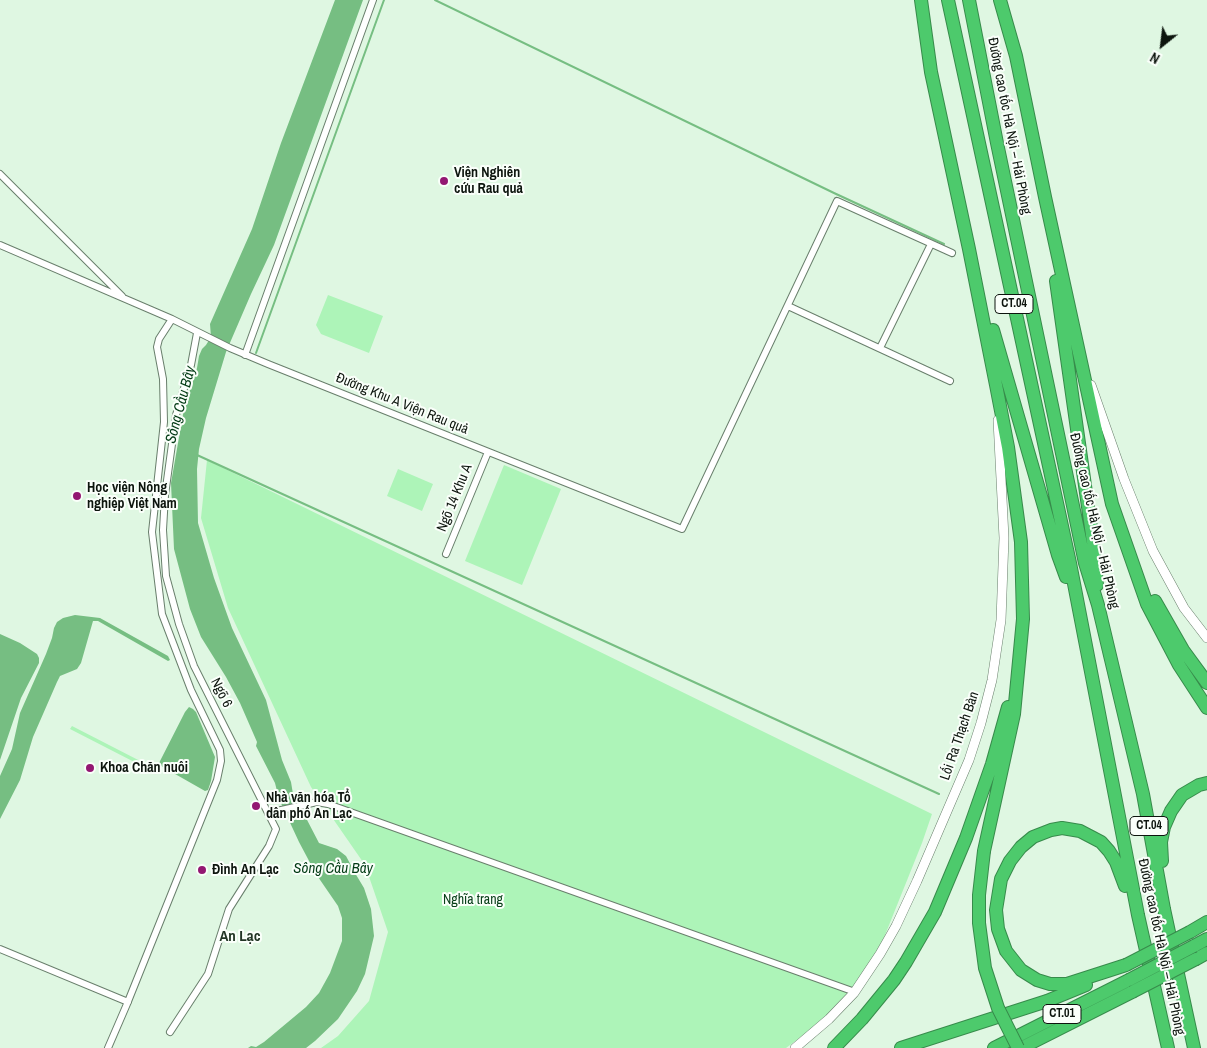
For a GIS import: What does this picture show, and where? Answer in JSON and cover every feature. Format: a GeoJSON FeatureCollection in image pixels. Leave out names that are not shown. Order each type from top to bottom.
{"type":"FeatureCollection","features":[{"type":"Feature","properties":{"kind":"highway"},"geometry":{"type":"LineString","coordinates":[[921,0],[931,72],[969,249],[1008,447],[1020,542],[1023,619],[1019,669],[1011,729],[984,851],[979,907],[980,934],[985,968],[998,1008],[1019,1048]]}},
{"type":"Feature","properties":{"kind":"highway","name":"Đường cao tốc Hà Nội – Hải Phòng"},"geometry":{"type":"LineString","coordinates":[[948,0],[1070,563],[1138,915],[1168,1048]]}},
{"type":"Feature","properties":{"kind":"highway","name":"Đường cao tốc Hà Nội – Hải Phòng"},"geometry":{"type":"LineString","coordinates":[[969,0],[1085,563],[1098,605],[1144,794],[1164,909],[1196,1048]]}},
{"type":"Feature","properties":{"kind":"highway","name":"Đường cao tốc Hà Nội – Hải Phòng"},"geometry":{"type":"LineString","coordinates":[[1000,0],[1016,56],[1112,504],[1128,553]]}},
{"type":"Feature","properties":{"kind":"highway"},"geometry":{"type":"LineString","coordinates":[[1045,197],[1093,542],[1098,605]]}},
{"type":"Feature","properties":{"kind":"highway"},"geometry":{"type":"LineString","coordinates":[[969,249],[1058,555],[1078,608]]}},
{"type":"Feature","properties":{"kind":"highway"},"geometry":{"type":"LineString","coordinates":[[1128,553],[1167,624],[1207,683]]}},
{"type":"Feature","properties":{"kind":"highway"},"geometry":{"type":"LineString","coordinates":[[1128,553],[1147,604],[1167,644],[1207,708]]}},
{"type":"Feature","properties":{"kind":"highway"},"geometry":{"type":"LineString","coordinates":[[834,1048],[862,1019],[894,980],[934,912],[966,838],[992,764],[1019,669]]}},
{"type":"Feature","properties":{"kind":"highway"},"geometry":{"type":"LineString","coordinates":[[1196,1048],[1187,976],[1171,911],[1163,867],[1161,842],[1164,827],[1176,802],[1191,789],[1207,783]]}},
{"type":"Feature","properties":{"kind":"highway"},"geometry":{"type":"LineString","coordinates":[[1126,965],[1076,982],[1050,984],[1026,974],[1015,964],[1001,940],[996,910],[1001,879],[1007,865],[1021,846],[1041,833],[1062,828],[1080,831],[1090,836],[1109,851],[1122,875],[1142,961],[1156,992]]}},
{"type":"Feature","properties":{"kind":"highway"},"geometry":{"type":"LineString","coordinates":[[900,1048],[1047,1001],[1126,965],[1207,922]]}},
{"type":"Feature","properties":{"kind":"highway","name":"CT.01"},"geometry":{"type":"LineString","coordinates":[[994,1048],[1199,953],[1207,939]]}},
{"type":"Feature","properties":{"kind":"highway","name":"CT.01"},"geometry":{"type":"LineString","coordinates":[[1019,1048],[1130,986]]}},
{"type":"Feature","properties":{"kind":"main road"},"geometry":{"type":"LineString","coordinates":[[916,0],[931,72]]}},
{"type":"Feature","properties":{"kind":"main road"},"geometry":{"type":"LineString","coordinates":[[1005,0],[1016,56]]}},
{"type":"Feature","properties":{"kind":"main road"},"geometry":{"type":"LineString","coordinates":[[1078,352],[1124,479],[1153,551],[1184,608],[1207,638]]}},
{"type":"Feature","properties":{"kind":"main road","name":"Lối Ra Thạch Bàn"},"geometry":{"type":"LineString","coordinates":[[795,1048],[829,1019],[855,992],[880,954],[906,906],[969,760],[981,723],[992,680],[1001,620],[1004,564],[996,385]]}},
{"type":"Feature","properties":{"kind":"street"},"geometry":{"type":"LineString","coordinates":[[245,355],[373,0]]}},
{"type":"Feature","properties":{"kind":"street"},"geometry":{"type":"LineString","coordinates":[[0,174],[125,299]]}},
{"type":"Feature","properties":{"kind":"street"},"geometry":{"type":"LineString","coordinates":[[950,381],[788,306],[837,200],[952,253]]}},
{"type":"Feature","properties":{"kind":"street"},"geometry":{"type":"LineString","coordinates":[[880,348],[931,244]]}},
{"type":"Feature","properties":{"kind":"street","name":"Đường Khu A Viện Rau quả"},"geometry":{"type":"LineString","coordinates":[[0,245],[172,319],[245,355],[682,529],[788,306]]}},
{"type":"Feature","properties":{"kind":"street"},"geometry":{"type":"LineString","coordinates":[[108,1048],[217,780],[220,761],[220,750],[191,690],[162,614],[152,532],[164,422],[163,379],[157,347],[159,339],[172,319]]}},
{"type":"Feature","properties":{"kind":"street","name":"Ngõ 6"},"geometry":{"type":"LineString","coordinates":[[170,1032],[208,974],[229,909],[269,846],[276,829],[271,812],[194,666],[179,624],[166,576],[163,530],[165,495],[176,415],[191,365],[198,333]]}},
{"type":"Feature","properties":{"kind":"street","name":"Ngõ 14 Khu A"},"geometry":{"type":"LineString","coordinates":[[446,554],[488,452]]}},
{"type":"Feature","properties":{"kind":"street"},"geometry":{"type":"LineString","coordinates":[[271,812],[309,804],[323,803],[336,807],[855,992]]}},
{"type":"Feature","properties":{"kind":"street"},"geometry":{"type":"LineString","coordinates":[[0,949],[128,1002]]}},
{"type":"Feature","properties":{"kind":"green space"},"geometry":{"type":"Polygon","coordinates":[[[328,295],[383,316],[369,353],[321,334],[316,325],[328,295]]]}},
{"type":"Feature","properties":{"kind":"green space","name":"Nghĩa trang"},"geometry":{"type":"Polygon","coordinates":[[[207,460],[932,814],[877,955],[834,1012],[786,1048],[321,1048],[338,1036],[369,1001],[388,932],[365,865],[311,787],[228,608],[201,518],[207,460]]]}},
{"type":"Feature","properties":{"kind":"green space"},"geometry":{"type":"Polygon","coordinates":[[[504,465],[561,489],[522,585],[465,561],[504,465]]]}},
{"type":"Feature","properties":{"kind":"green space"},"geometry":{"type":"Polygon","coordinates":[[[398,469],[433,484],[422,511],[387,496],[398,469]]]}},
{"type":"Feature","properties":{"kind":"green space"},"geometry":{"type":"Polygon","coordinates":[[[72,726],[146,764],[144,767],[70,729],[72,726]]]}},
{"type":"Feature","properties":{"kind":"water","name":"Sông Cầu Bây"},"geometry":{"type":"Polygon","coordinates":[[[335,0],[363,0],[274,245],[226,352],[206,418],[199,449],[197,469],[198,523],[214,578],[232,628],[266,700],[282,760],[291,782],[294,800],[319,843],[337,849],[346,856],[364,888],[371,909],[374,936],[365,974],[357,991],[338,1019],[315,1041],[306,1048],[248,1048],[251,1046],[256,1047],[264,1042],[306,1007],[319,993],[330,973],[342,941],[342,918],[338,906],[316,874],[299,842],[279,799],[275,783],[256,746],[257,742],[240,703],[201,637],[190,609],[174,549],[171,483],[184,409],[199,356],[211,337],[210,324],[252,229],[281,143],[335,0]]]}},
{"type":"Feature","properties":{"kind":"water"},"geometry":{"type":"Polygon","coordinates":[[[75,615],[100,618],[168,656],[170,660],[168,661],[98,621],[93,621],[81,663],[77,669],[60,676],[33,737],[20,780],[0,819],[0,776],[12,749],[20,713],[46,654],[57,622],[63,618],[75,615]]]}},
{"type":"Feature","properties":{"kind":"water"},"geometry":{"type":"Polygon","coordinates":[[[0,634],[20,643],[37,654],[39,663],[21,698],[0,760],[0,634]]]}},
{"type":"Feature","properties":{"kind":"water"},"geometry":{"type":"Polygon","coordinates":[[[189,707],[196,712],[215,757],[211,781],[208,790],[205,791],[161,766],[159,763],[189,707]]]}},
{"type":"Feature","properties":{"kind":"waterway"},"geometry":{"type":"LineString","coordinates":[[256,353],[384,0]]}},
{"type":"Feature","properties":{"kind":"waterway"},"geometry":{"type":"LineString","coordinates":[[435,0],[834,193],[944,244]]}},
{"type":"Feature","properties":{"kind":"waterway"},"geometry":{"type":"LineString","coordinates":[[197,455],[939,794]]}},
{"type":"Feature","properties":{"kind":"place","name":"Viện Nghiên cứu Rau quả"},"geometry":{"type":"Point","coordinates":[444,181]}},
{"type":"Feature","properties":{"kind":"place","name":"Học viện Nông nghiệp Việt Nam"},"geometry":{"type":"Point","coordinates":[77,496]}},
{"type":"Feature","properties":{"kind":"place","name":"Khoa Chăn nuôi"},"geometry":{"type":"Point","coordinates":[90,768]}},
{"type":"Feature","properties":{"kind":"place","name":"Nhà văn hóa Tổ dân phố An Lạc"},"geometry":{"type":"Point","coordinates":[256,806]}},
{"type":"Feature","properties":{"kind":"place","name":"Đình An Lạc"},"geometry":{"type":"Point","coordinates":[202,870]}},
{"type":"Feature","properties":{"kind":"district","name":"An Lạc"},"geometry":{"type":"Point","coordinates":[240,937]}}]}
